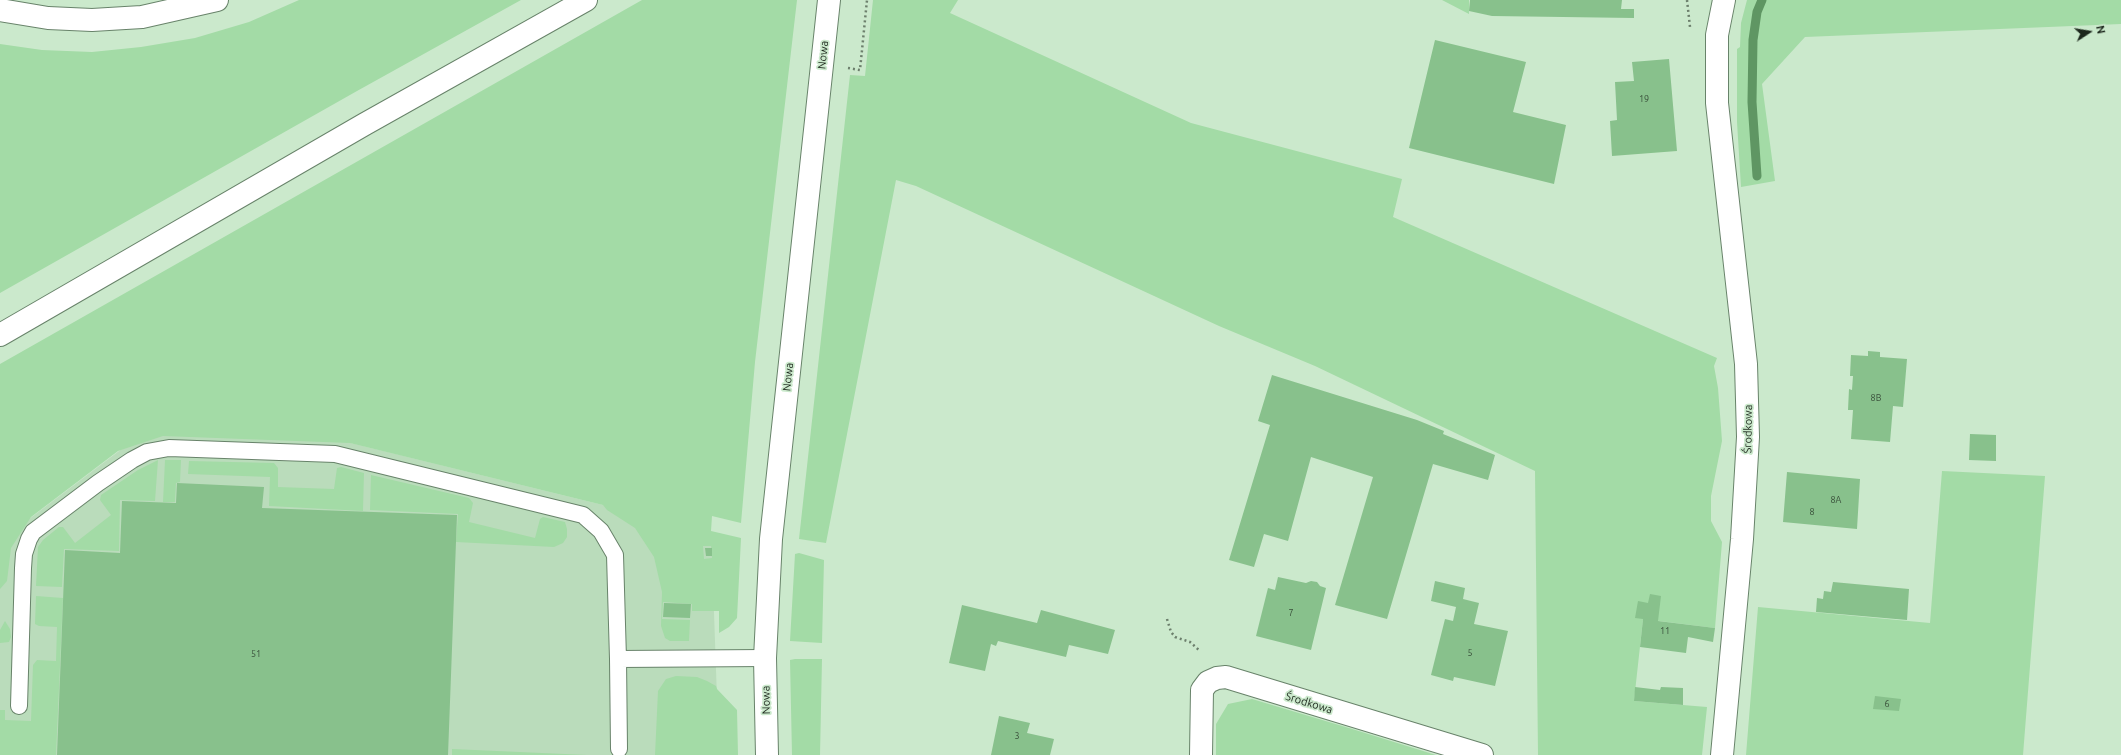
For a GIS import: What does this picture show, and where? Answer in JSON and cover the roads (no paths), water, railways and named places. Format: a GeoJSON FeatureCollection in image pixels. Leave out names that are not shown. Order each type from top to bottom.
{"type":"FeatureCollection","features":[{"type":"Feature","properties":{"kind":"main road"},"geometry":{"type":"LineString","coordinates":[[0,10],[48,18],[92,20],[142,17],[217,0]]}},
{"type":"Feature","properties":{"kind":"main road"},"geometry":{"type":"LineString","coordinates":[[0,335],[70,293],[586,0]]}},
{"type":"Feature","properties":{"kind":"main road","name":"Nowa"},"geometry":{"type":"LineString","coordinates":[[767,755],[765,658],[772,532],[829,0]]}},
{"type":"Feature","properties":{"kind":"main road","name":"Środkowa"},"geometry":{"type":"LineString","coordinates":[[1722,755],[1742,539],[1748,455],[1748,401],[1742,324],[1717,103],[1717,35],[1724,0]]}},
{"type":"Feature","properties":{"kind":"main road"},"geometry":{"type":"LineString","coordinates":[[0,326],[70,293]]}},
{"type":"Feature","properties":{"kind":"main road","name":"Środkowa"},"geometry":{"type":"LineString","coordinates":[[1201,755],[1202,690],[1208,682],[1217,678],[1226,678],[1482,755]]}},
{"type":"Feature","properties":{"kind":"lane"},"geometry":{"type":"LineString","coordinates":[[19,706],[24,554],[29,538],[34,532],[132,460],[155,449],[169,448],[335,454],[583,515],[601,531],[615,555],[619,749]]}},
{"type":"Feature","properties":{"kind":"lane"},"geometry":{"type":"LineString","coordinates":[[618,659],[765,658]]}},
{"type":"Feature","properties":{"kind":"waterway"},"geometry":{"type":"LineString","coordinates":[[1757,176],[1752,102],[1753,40],[1757,12],[1762,0]]}}]}
